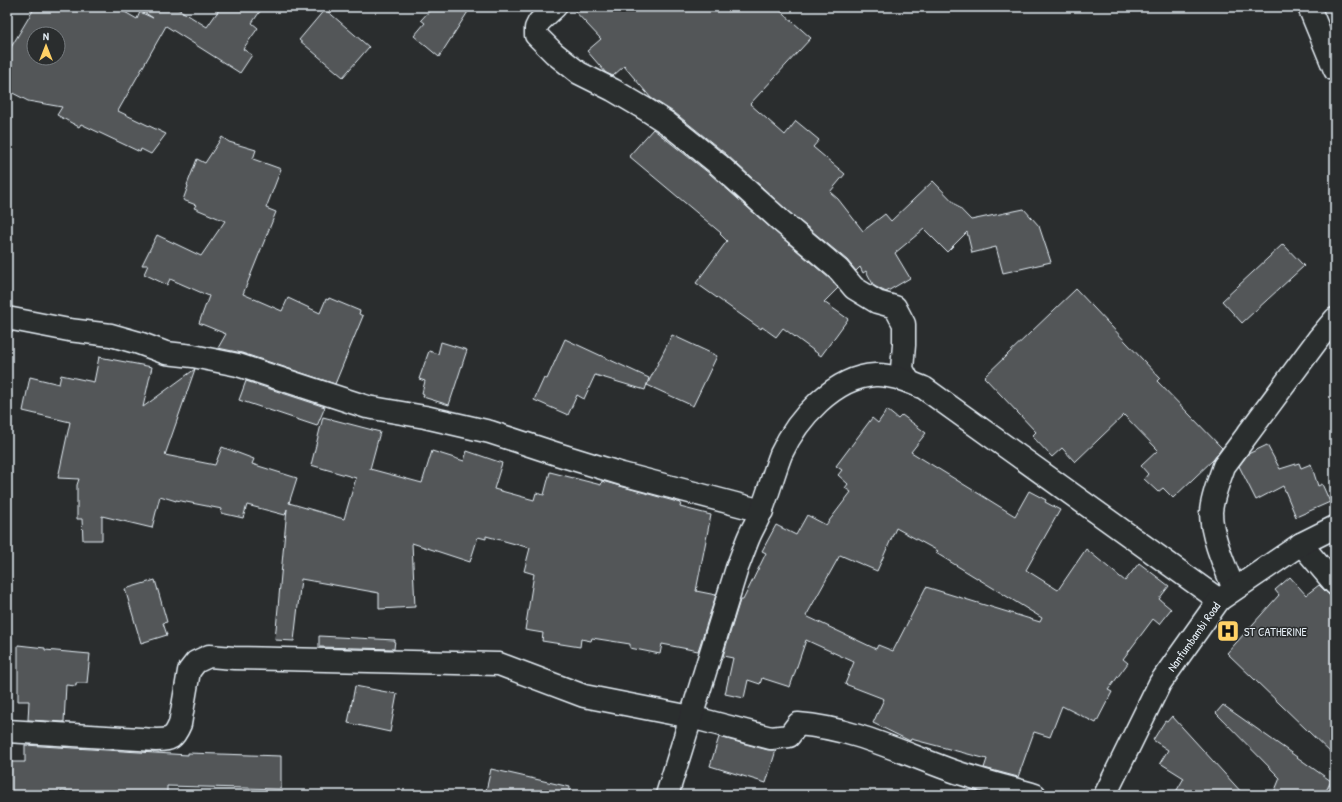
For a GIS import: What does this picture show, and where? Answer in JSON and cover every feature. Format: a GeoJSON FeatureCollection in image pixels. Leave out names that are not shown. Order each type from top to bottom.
{"type":"FeatureCollection","features":[{"type":"Feature","properties":{"kind":"street"},"geometry":{"type":"LineString","coordinates":[[555,7],[539,22],[536,28],[536,35],[554,53],[579,73],[614,90],[666,123],[718,164],[780,221],[839,270],[854,288],[877,302],[895,307],[904,324],[902,369],[909,382]]}},
{"type":"Feature","properties":{"kind":"street"},"geometry":{"type":"LineString","coordinates":[[1309,7],[1335,70]]}},
{"type":"Feature","properties":{"kind":"street"},"geometry":{"type":"LineString","coordinates":[[7,318],[69,330],[111,335],[166,353],[193,356],[238,365],[367,407],[425,417],[490,432],[615,472],[762,511]]}},
{"type":"Feature","properties":{"kind":"street"},"geometry":{"type":"LineString","coordinates":[[1226,595],[1212,512],[1216,491],[1224,466],[1319,338],[1335,319]]}},
{"type":"Feature","properties":{"kind":"street"},"geometry":{"type":"LineString","coordinates":[[667,795],[737,568],[748,539],[762,511],[781,454],[794,432],[808,414],[828,394],[843,384],[858,378],[875,375],[894,378],[924,388],[1226,595]]}},
{"type":"Feature","properties":{"kind":"street","name":"Nanfumbambi Road"},"geometry":{"type":"LineString","coordinates":[[1105,795],[1160,683],[1226,595],[1301,544],[1335,527]]}},
{"type":"Feature","properties":{"kind":"street"},"geometry":{"type":"LineString","coordinates":[[1301,544],[1335,584]]}},
{"type":"Feature","properties":{"kind":"street"},"geometry":{"type":"LineString","coordinates":[[7,731],[165,740],[173,737],[180,724],[189,671],[196,662],[209,656],[234,658],[499,664],[584,696],[691,717],[771,738],[789,736],[798,724],[826,727],[872,740],[954,771],[1035,795]]}},
{"type":"Feature","properties":{"kind":"building"},"geometry":{"type":"Polygon","coordinates":[[[35,7],[116,7],[137,19],[140,12],[153,18],[136,7],[175,7],[207,27],[221,7],[263,7],[252,23],[258,28],[243,49],[252,55],[240,73],[166,26],[118,111],[166,134],[151,154],[141,149],[140,152],[81,124],[79,127],[57,115],[62,107],[28,101],[7,90],[7,54],[35,7]]]}},
{"type":"Feature","properties":{"kind":"building"},"geometry":{"type":"Polygon","coordinates":[[[433,7],[471,7],[439,57],[414,36],[425,23],[421,20],[433,7]]]}},
{"type":"Feature","properties":{"kind":"building"},"geometry":{"type":"Polygon","coordinates":[[[571,7],[776,7],[811,38],[750,104],[785,135],[796,121],[819,140],[813,147],[845,174],[830,192],[838,199],[863,231],[885,214],[891,221],[933,181],[971,220],[1024,209],[1039,226],[1051,262],[1003,273],[996,247],[972,253],[967,232],[947,252],[924,229],[895,253],[910,278],[886,292],[874,286],[866,271],[863,273],[860,267],[856,271],[847,260],[789,212],[726,154],[675,113],[651,98],[624,66],[613,76],[606,73],[587,51],[601,39],[571,7]]]}},
{"type":"Feature","properties":{"kind":"building"},"geometry":{"type":"Polygon","coordinates":[[[325,9],[369,47],[343,77],[299,40],[325,9]]]}},
{"type":"Feature","properties":{"kind":"building"},"geometry":{"type":"Polygon","coordinates":[[[653,129],[710,174],[830,279],[838,288],[824,302],[848,319],[821,356],[783,328],[776,337],[762,327],[761,329],[696,283],[727,241],[720,234],[721,233],[629,156],[653,129]]]}},
{"type":"Feature","properties":{"kind":"building"},"geometry":{"type":"Polygon","coordinates":[[[222,137],[229,142],[256,150],[253,159],[281,169],[266,208],[276,212],[243,294],[282,311],[288,298],[320,313],[326,299],[328,300],[329,298],[360,311],[359,314],[363,316],[335,384],[242,353],[218,348],[226,334],[199,323],[209,296],[170,279],[167,285],[144,274],[148,265],[142,265],[157,235],[201,256],[225,221],[194,208],[196,205],[183,200],[197,159],[205,163],[222,137]]]}},
{"type":"Feature","properties":{"kind":"building"},"geometry":{"type":"Polygon","coordinates":[[[1283,244],[1304,266],[1242,323],[1222,301],[1283,244]]]}},
{"type":"Feature","properties":{"kind":"building"},"geometry":{"type":"Polygon","coordinates":[[[1076,289],[1160,378],[1157,381],[1222,448],[1214,459],[1173,498],[1163,488],[1158,492],[1144,479],[1148,474],[1141,466],[1158,450],[1124,415],[1075,462],[1062,448],[1052,457],[1032,436],[1036,432],[984,377],[1076,289]]]}},
{"type":"Feature","properties":{"kind":"building"},"geometry":{"type":"Polygon","coordinates":[[[672,335],[717,356],[693,406],[647,385],[672,335]]]}},
{"type":"Feature","properties":{"kind":"building"},"geometry":{"type":"Polygon","coordinates":[[[565,339],[649,378],[645,390],[595,375],[584,399],[577,395],[568,415],[534,400],[544,378],[547,379],[565,339]]]}},
{"type":"Feature","properties":{"kind":"building"},"geometry":{"type":"Polygon","coordinates":[[[441,342],[467,350],[449,405],[423,397],[424,394],[422,393],[425,381],[419,379],[429,351],[438,354],[441,342]]]}},
{"type":"Feature","properties":{"kind":"building"},"geometry":{"type":"Polygon","coordinates":[[[99,357],[152,367],[143,407],[195,369],[165,455],[215,465],[222,447],[254,459],[252,464],[297,478],[289,503],[344,519],[356,478],[311,465],[323,417],[380,432],[370,469],[422,483],[432,451],[464,461],[467,451],[502,463],[494,489],[534,500],[536,493],[544,495],[550,472],[601,485],[602,481],[681,503],[680,507],[711,515],[696,591],[716,595],[698,651],[662,644],[660,654],[630,648],[630,644],[592,638],[591,641],[581,639],[580,647],[542,641],[543,633],[525,630],[534,574],[524,571],[530,548],[486,536],[486,539],[478,537],[470,562],[412,543],[415,607],[379,609],[379,593],[301,579],[294,641],[275,640],[287,509],[285,515],[247,505],[243,518],[221,513],[222,509],[176,501],[160,496],[152,528],[102,516],[102,540],[83,540],[82,519],[77,519],[77,485],[79,479],[58,478],[70,422],[23,411],[30,377],[59,384],[61,375],[94,382],[99,357]]]}},
{"type":"Feature","properties":{"kind":"building"},"geometry":{"type":"Polygon","coordinates":[[[246,381],[325,407],[317,426],[239,400],[246,381]]]}},
{"type":"Feature","properties":{"kind":"building"},"geometry":{"type":"Polygon","coordinates":[[[887,410],[898,419],[902,415],[926,433],[911,452],[1015,516],[1029,491],[1046,500],[1045,502],[1060,510],[1026,570],[1058,590],[1086,549],[1125,581],[1139,563],[1169,586],[1159,599],[1171,609],[1159,624],[1153,619],[1123,659],[1128,663],[1108,690],[1112,692],[1096,723],[1062,706],[1050,737],[1034,732],[1018,777],[984,768],[987,759],[911,739],[910,741],[873,723],[884,699],[845,684],[854,662],[806,640],[790,687],[762,678],[760,684],[748,680],[744,698],[725,694],[733,658],[723,656],[740,600],[743,600],[766,553],[762,551],[776,525],[796,535],[807,515],[826,525],[851,492],[845,488],[848,484],[838,475],[842,470],[836,466],[872,418],[878,423],[887,410]],[[896,528],[877,571],[840,555],[806,616],[876,649],[878,645],[893,651],[926,587],[1040,622],[1042,618],[936,553],[938,551],[896,528]]]}},
{"type":"Feature","properties":{"kind":"building"},"geometry":{"type":"Polygon","coordinates":[[[1267,445],[1280,469],[1299,463],[1301,468],[1311,464],[1318,486],[1322,484],[1330,502],[1296,517],[1283,486],[1256,500],[1239,466],[1248,454],[1267,445]]]}},
{"type":"Feature","properties":{"kind":"building"},"geometry":{"type":"Polygon","coordinates":[[[1290,577],[1306,595],[1319,585],[1330,596],[1335,596],[1335,757],[1227,653],[1279,595],[1275,590],[1290,577]]]}},
{"type":"Feature","properties":{"kind":"building"},"geometry":{"type":"Polygon","coordinates":[[[155,580],[167,622],[163,623],[167,635],[141,643],[125,589],[155,580]]]}},
{"type":"Feature","properties":{"kind":"building"},"geometry":{"type":"Polygon","coordinates":[[[319,636],[395,640],[394,649],[319,647],[319,636]]]}},
{"type":"Feature","properties":{"kind":"building"},"geometry":{"type":"Polygon","coordinates":[[[18,645],[45,648],[45,650],[90,654],[87,683],[76,683],[76,686],[66,685],[64,722],[28,720],[29,701],[18,701],[18,645]]]}},
{"type":"Feature","properties":{"kind":"building"},"geometry":{"type":"Polygon","coordinates":[[[355,686],[397,694],[390,732],[348,723],[355,686]]]}},
{"type":"Feature","properties":{"kind":"building"},"geometry":{"type":"Polygon","coordinates":[[[1223,705],[1331,781],[1324,795],[1273,795],[1280,778],[1216,713],[1223,705]]]}},
{"type":"Feature","properties":{"kind":"building"},"geometry":{"type":"Polygon","coordinates":[[[1172,716],[1244,795],[1174,795],[1184,778],[1160,763],[1168,750],[1153,740],[1165,721],[1167,722],[1172,716]]]}},
{"type":"Feature","properties":{"kind":"building"},"geometry":{"type":"Polygon","coordinates":[[[719,737],[768,750],[776,750],[766,783],[710,766],[719,737]]]}},
{"type":"Feature","properties":{"kind":"building"},"geometry":{"type":"Polygon","coordinates":[[[25,745],[188,755],[188,753],[281,756],[281,789],[167,786],[167,795],[124,795],[61,791],[61,795],[7,795],[7,762],[25,762],[25,745]]]}},
{"type":"Feature","properties":{"kind":"building"},"geometry":{"type":"Polygon","coordinates":[[[491,769],[570,787],[569,795],[485,795],[491,769]]]}},
{"type":"Feature","properties":{"kind":"place","name":"ST CATHERINE"},"geometry":{"type":"Point","coordinates":[1228,631]}}]}
